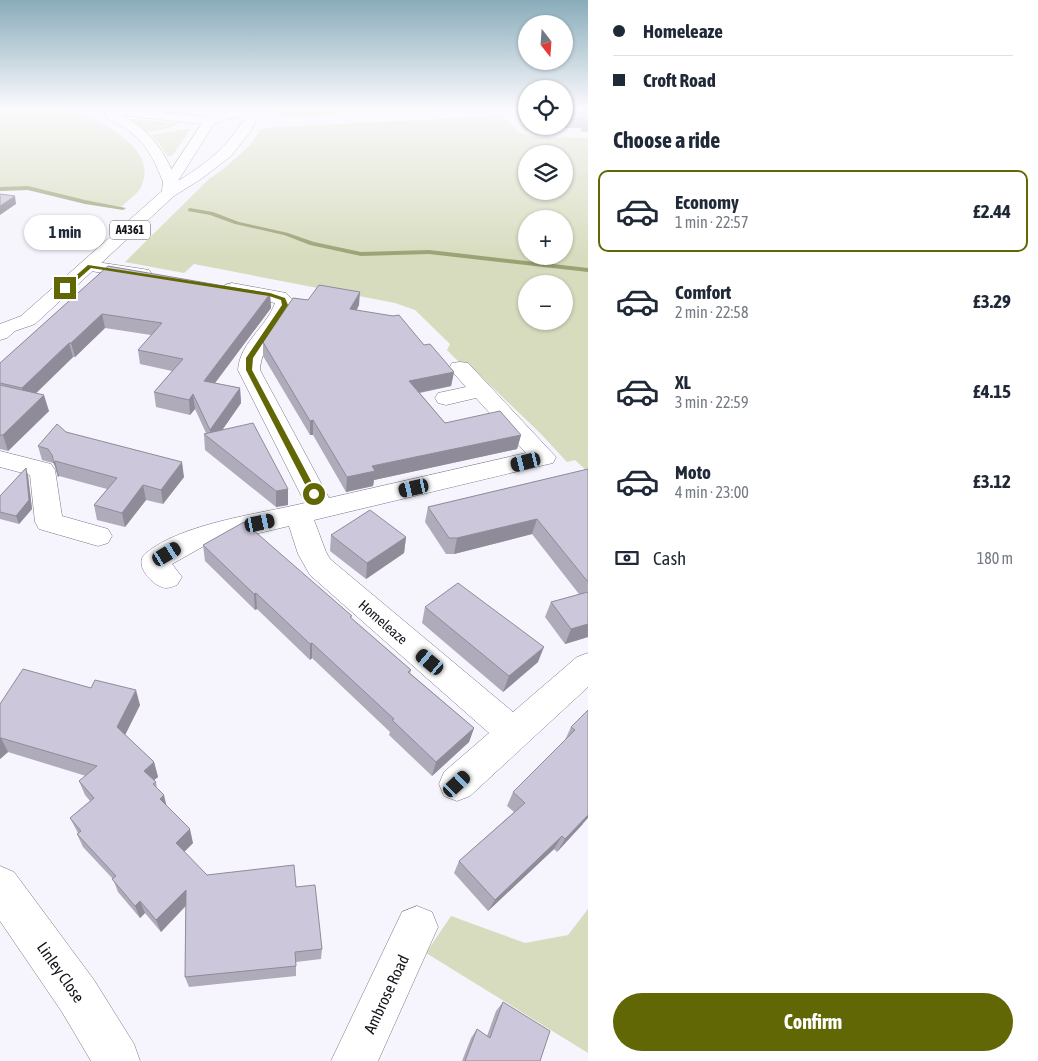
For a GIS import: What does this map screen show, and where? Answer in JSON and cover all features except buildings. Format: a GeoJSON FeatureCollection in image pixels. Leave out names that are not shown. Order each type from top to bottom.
{"type":"FeatureCollection","features":[{"type":"Feature","properties":{"kind":"main road"},"geometry":{"type":"LineString","coordinates":[[161,158],[170,187]]}},
{"type":"Feature","properties":{"kind":"main road","name":"A4361"},"geometry":{"type":"LineString","coordinates":[[0,334],[8,327],[28,320],[90,266],[170,187],[189,158]]}},
{"type":"Feature","properties":{"kind":"main road","name":"A4361"},"geometry":{"type":"LineString","coordinates":[[170,187],[196,176],[220,158]]}},
{"type":"Feature","properties":{"kind":"main road"},"geometry":{"type":"LineString","coordinates":[[90,266],[165,278]]}},
{"type":"Feature","properties":{"kind":"main road","name":"Homeleaze"},"geometry":{"type":"LineString","coordinates":[[213,285],[280,297],[285,302],[279,315],[250,358],[249,370],[311,512],[312,554],[320,567],[512,732]]}},
{"type":"Feature","properties":{"kind":"main road","name":"A4361"},"geometry":{"type":"LineString","coordinates":[[0,353],[26,331],[28,320]]}},
{"type":"Feature","properties":{"kind":"main road"},"geometry":{"type":"LineString","coordinates":[[167,577],[156,566],[156,561],[191,540],[544,458],[460,368]]}},
{"type":"Feature","properties":{"kind":"main road"},"geometry":{"type":"LineString","coordinates":[[446,398],[482,390]]}},
{"type":"Feature","properties":{"kind":"main road"},"geometry":{"type":"LineString","coordinates":[[0,458],[42,470],[49,522],[98,536]]}},
{"type":"Feature","properties":{"kind":"main road"},"geometry":{"type":"LineString","coordinates":[[457,784],[512,732],[588,667]]}},
{"type":"Feature","properties":{"kind":"main road","name":"Linley Close"},"geometry":{"type":"LineString","coordinates":[[0,886],[78,996],[117,1061]]}},
{"type":"Feature","properties":{"kind":"main road","name":"Ambrose Road"},"geometry":{"type":"LineString","coordinates":[[354,1061],[417,927]]}},
{"type":"Feature","properties":{"kind":"green space"},"geometry":{"type":"Polygon","coordinates":[[[0,158],[141,158],[145,170],[142,185],[136,194],[121,207],[16,188],[0,189],[0,158]]]}},
{"type":"Feature","properties":{"kind":"green space"},"geometry":{"type":"Polygon","coordinates":[[[236,158],[518,158],[518,200],[573,200],[573,158],[588,158],[588,472],[575,460],[567,462],[541,434],[468,364],[461,364],[447,350],[450,344],[415,310],[395,303],[194,264],[184,273],[125,262],[209,179],[236,158]]]}},
{"type":"Feature","properties":{"kind":"green space"},"geometry":{"type":"Polygon","coordinates":[[[588,909],[588,1053],[426,953],[451,916],[525,943],[568,935],[588,909]]]}},
{"type":"Feature","properties":{"kind":"waterway"},"geometry":{"type":"LineString","coordinates":[[0,189],[28,188],[85,202],[123,208]]}},
{"type":"Feature","properties":{"kind":"waterway"},"geometry":{"type":"LineString","coordinates":[[190,210],[211,213],[237,223],[286,234],[312,244],[361,254],[429,252],[588,270]]}},
{"type":"Feature","properties":{"kind":"route"},"geometry":{"type":"LineString","coordinates":[[65,288],[90,266],[270,295],[283,299],[285,305],[248,364],[249,370],[314,494]]}}]}
